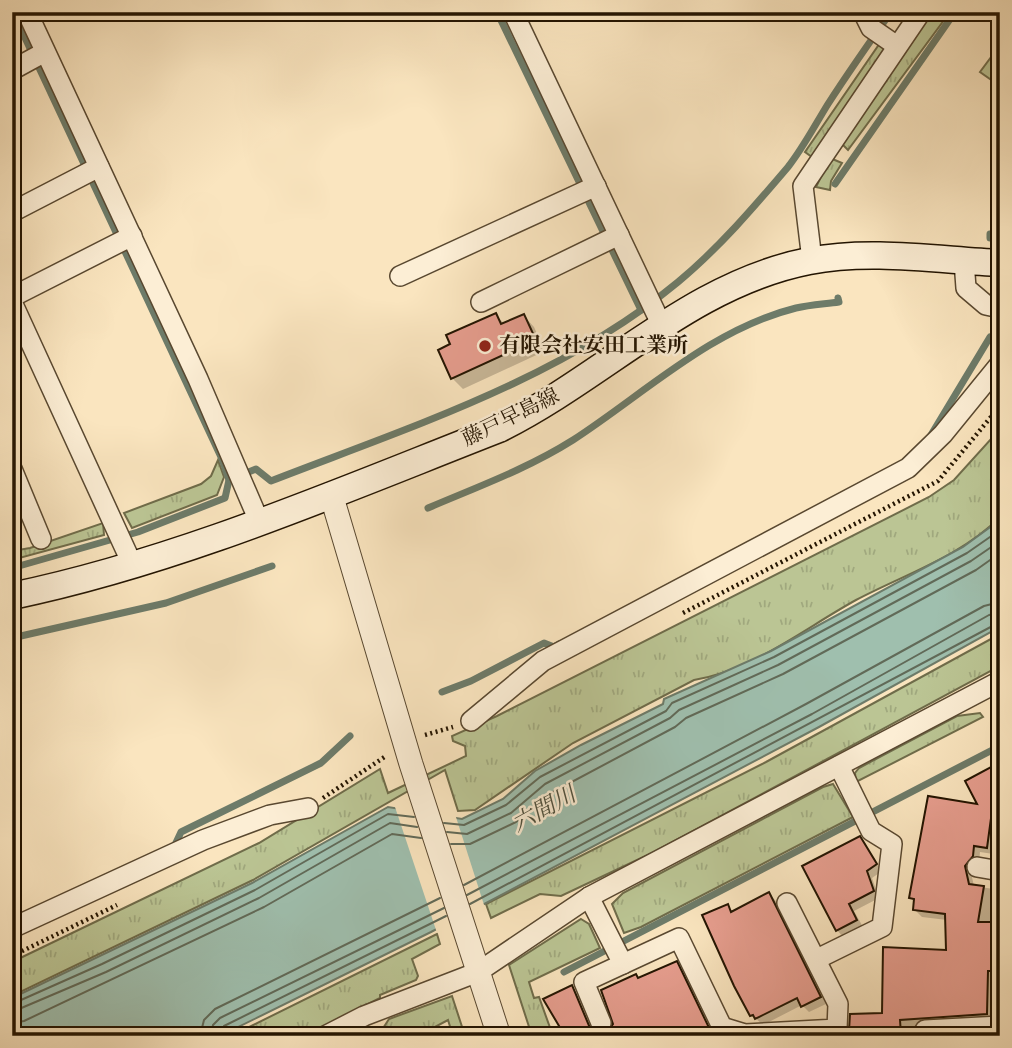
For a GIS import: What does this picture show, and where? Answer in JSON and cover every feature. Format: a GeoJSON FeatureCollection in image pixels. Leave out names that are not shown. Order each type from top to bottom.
{"type":"FeatureCollection","features":[{"type":"Feature","properties":{"kind":"main road","name":"藤戸早島線"},"geometry":{"type":"LineString","coordinates":[[12,596],[128,554],[259,522],[499,429],[535,411],[659,320],[746,279],[812,260],[886,257],[1000,263]]}},
{"type":"Feature","properties":{"kind":"street"},"geometry":{"type":"LineString","coordinates":[[27,12],[32,59],[93,171],[244,484],[259,522]]}},
{"type":"Feature","properties":{"kind":"street"},"geometry":{"type":"LineString","coordinates":[[513,12],[611,239],[646,291],[659,320]]}},
{"type":"Feature","properties":{"kind":"street"},"geometry":{"type":"LineString","coordinates":[[812,260],[803,186],[879,31],[921,12]]}},
{"type":"Feature","properties":{"kind":"street"},"geometry":{"type":"LineString","coordinates":[[12,212],[93,171]]}},
{"type":"Feature","properties":{"kind":"street"},"geometry":{"type":"LineString","coordinates":[[400,276],[589,190]]}},
{"type":"Feature","properties":{"kind":"street"},"geometry":{"type":"LineString","coordinates":[[481,302],[611,239]]}},
{"type":"Feature","properties":{"kind":"street"},"geometry":{"type":"LineString","coordinates":[[125,240],[12,299],[128,554]]}},
{"type":"Feature","properties":{"kind":"street"},"geometry":{"type":"LineString","coordinates":[[964,261],[966,288],[986,305],[1000,308]]}},
{"type":"Feature","properties":{"kind":"street"},"geometry":{"type":"LineString","coordinates":[[471,721],[543,661],[908,468],[943,434],[1000,364]]}},
{"type":"Feature","properties":{"kind":"street"},"geometry":{"type":"LineString","coordinates":[[12,469],[41,539]]}},
{"type":"Feature","properties":{"kind":"street"},"geometry":{"type":"LineString","coordinates":[[331,494],[411,764],[499,1036]]}},
{"type":"Feature","properties":{"kind":"street"},"geometry":{"type":"LineString","coordinates":[[325,1036],[364,1016],[478,972],[589,897],[1000,681]]}},
{"type":"Feature","properties":{"kind":"street"},"geometry":{"type":"LineString","coordinates":[[817,959],[883,927],[893,837],[869,828],[839,766]]}},
{"type":"Feature","properties":{"kind":"street"},"geometry":{"type":"LineString","coordinates":[[12,928],[203,840],[293,808],[308,808]]}},
{"type":"Feature","properties":{"kind":"street"},"geometry":{"type":"LineString","coordinates":[[977,867],[1000,869]]}},
{"type":"Feature","properties":{"kind":"street"},"geometry":{"type":"LineString","coordinates":[[589,897],[618,952]]}},
{"type":"Feature","properties":{"kind":"street"},"geometry":{"type":"LineString","coordinates":[[601,1023],[584,982],[618,952],[679,938],[722,1027],[744,1034],[837,1029],[838,1004],[787,903]]}},
{"type":"Feature","properties":{"kind":"street"},"geometry":{"type":"LineString","coordinates":[[363,1036],[364,1016]]}},
{"type":"Feature","properties":{"kind":"street"},"geometry":{"type":"LineString","coordinates":[[925,1030],[1000,1026]]}},
{"type":"Feature","properties":{"kind":"green space"},"geometry":{"type":"Polygon","coordinates":[[[932,12],[950,12],[848,150],[842,144],[844,138],[932,12]]]}},
{"type":"Feature","properties":{"kind":"green space"},"geometry":{"type":"Polygon","coordinates":[[[880,43],[886,51],[812,157],[805,152],[880,43]]]}},
{"type":"Feature","properties":{"kind":"green space"},"geometry":{"type":"Polygon","coordinates":[[[1000,45],[1000,86],[980,72],[1000,45]]]}},
{"type":"Feature","properties":{"kind":"green space"},"geometry":{"type":"Polygon","coordinates":[[[830,158],[842,163],[831,181],[830,190],[816,187],[830,158]]]}},
{"type":"Feature","properties":{"kind":"green space"},"geometry":{"type":"Polygon","coordinates":[[[1000,429],[1000,517],[985,531],[950,554],[856,600],[757,658],[737,668],[694,680],[573,743],[475,810],[458,811],[445,770],[253,880],[12,996],[12,962],[259,843],[380,769],[388,793],[466,756],[465,746],[453,741],[452,736],[497,716],[929,497],[954,480],[1000,429]]]}},
{"type":"Feature","properties":{"kind":"green space"},"geometry":{"type":"Polygon","coordinates":[[[218,460],[224,477],[217,495],[132,528],[124,513],[201,484],[211,476],[218,460]]]}},
{"type":"Feature","properties":{"kind":"green space"},"geometry":{"type":"Polygon","coordinates":[[[103,523],[104,535],[12,560],[12,551],[30,548],[103,523]]]}},
{"type":"Feature","properties":{"kind":"green space"},"geometry":{"type":"Polygon","coordinates":[[[1000,634],[1000,666],[654,852],[561,896],[540,894],[491,918],[486,904],[766,762],[1000,634]]]}},
{"type":"Feature","properties":{"kind":"green space"},"geometry":{"type":"Polygon","coordinates":[[[980,713],[983,717],[856,782],[855,773],[859,768],[957,716],[980,713]]]}},
{"type":"Feature","properties":{"kind":"green space"},"geometry":{"type":"Polygon","coordinates":[[[833,784],[853,817],[641,927],[624,933],[612,904],[623,893],[833,784]]]}},
{"type":"Feature","properties":{"kind":"green space"},"geometry":{"type":"Polygon","coordinates":[[[581,919],[589,924],[600,948],[529,982],[534,998],[539,997],[553,1036],[532,1036],[509,965],[581,919]]]}},
{"type":"Feature","properties":{"kind":"green space"},"geometry":{"type":"Polygon","coordinates":[[[437,934],[440,944],[412,959],[418,976],[416,980],[380,995],[380,998],[304,1036],[231,1036],[437,934]]]}},
{"type":"Feature","properties":{"kind":"green space"},"geometry":{"type":"Polygon","coordinates":[[[452,996],[465,1036],[453,1036],[448,1020],[418,1036],[378,1036],[389,1019],[452,996]]]}},
{"type":"Feature","properties":{"kind":"water","name":"六間川"},"geometry":{"type":"Polygon","coordinates":[[[1000,520],[1000,627],[819,727],[431,932],[220,1036],[12,1036],[12,998],[252,883],[388,807],[462,819],[503,799],[535,771],[581,745],[663,704],[664,699],[771,651],[963,547],[1000,520]]]}},
{"type":"Feature","properties":{"kind":"pier"},"geometry":{"type":"Polygon","coordinates":[[[394,804],[455,814],[485,908],[437,933],[394,804]]]}},
{"type":"Feature","properties":{"kind":"building","name":"有限会社安田工業所"},"geometry":{"type":"Polygon","coordinates":[[[496,313],[501,324],[524,314],[536,340],[451,379],[438,350],[450,344],[446,335],[496,313]]]}},
{"type":"Feature","properties":{"kind":"building"},"geometry":{"type":"Polygon","coordinates":[[[991,767],[1000,783],[1000,793],[994,796],[987,848],[974,846],[973,856],[965,866],[969,884],[984,886],[978,922],[1000,922],[1000,971],[988,971],[987,1014],[900,1020],[901,1035],[849,1031],[850,1014],[882,1013],[883,947],[946,950],[945,914],[913,910],[914,899],[909,898],[928,796],[977,804],[965,781],[991,767]]]}},
{"type":"Feature","properties":{"kind":"building"},"geometry":{"type":"Polygon","coordinates":[[[860,836],[877,864],[867,871],[874,891],[849,904],[857,920],[836,931],[802,866],[860,836]]]}},
{"type":"Feature","properties":{"kind":"building"},"geometry":{"type":"Polygon","coordinates":[[[769,892],[821,997],[801,1007],[797,998],[755,1019],[753,1015],[750,1016],[734,986],[702,915],[728,904],[731,912],[769,892]]]}},
{"type":"Feature","properties":{"kind":"building"},"geometry":{"type":"Polygon","coordinates":[[[677,961],[713,1036],[565,1036],[543,999],[572,985],[590,1028],[599,1035],[605,1034],[613,1024],[601,990],[636,974],[638,978],[677,961]]]}},
{"type":"Feature","properties":{"kind":"waterway"},"geometry":{"type":"LineString","coordinates":[[13,12],[222,459],[229,480]]}},
{"type":"Feature","properties":{"kind":"waterway"},"geometry":{"type":"LineString","coordinates":[[497,12],[641,310]]}},
{"type":"Feature","properties":{"kind":"waterway"},"geometry":{"type":"LineString","coordinates":[[12,568],[138,532],[225,498],[229,480],[256,469],[271,481],[430,420],[534,373],[633,316],[708,255],[788,167],[891,12]]}},
{"type":"Feature","properties":{"kind":"waterway"},"geometry":{"type":"LineString","coordinates":[[835,184],[955,12]]}},
{"type":"Feature","properties":{"kind":"waterway"},"geometry":{"type":"LineString","coordinates":[[990,238],[990,234],[1000,233]]}},
{"type":"Feature","properties":{"kind":"waterway"},"geometry":{"type":"LineString","coordinates":[[428,508],[502,477],[556,450],[679,365],[735,331],[796,308],[839,302],[838,298]]}},
{"type":"Feature","properties":{"kind":"waterway"},"geometry":{"type":"LineString","coordinates":[[931,435],[990,337]]}},
{"type":"Feature","properties":{"kind":"waterway"},"geometry":{"type":"LineString","coordinates":[[12,638],[166,603],[272,566]]}},
{"type":"Feature","properties":{"kind":"waterway"},"geometry":{"type":"LineString","coordinates":[[442,692],[471,681],[544,643],[554,647],[559,644]]}},
{"type":"Feature","properties":{"kind":"waterway"},"geometry":{"type":"LineString","coordinates":[[174,847],[181,832],[321,763],[350,736]]}},
{"type":"Feature","properties":{"kind":"waterway"},"geometry":{"type":"LineString","coordinates":[[564,972],[1000,746]]}},
{"type":"Feature","properties":{"kind":"place","name":"有限会社安田工業所"},"geometry":{"type":"Point","coordinates":[485,346]}}]}
